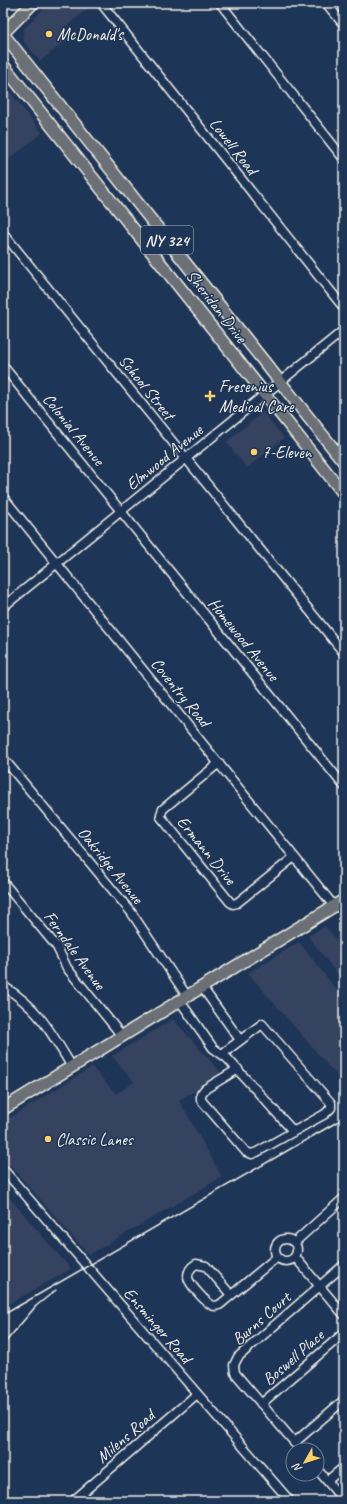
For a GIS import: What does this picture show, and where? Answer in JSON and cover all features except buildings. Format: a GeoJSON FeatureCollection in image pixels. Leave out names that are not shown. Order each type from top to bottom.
{"type":"FeatureCollection","features":[{"type":"Feature","properties":{"kind":"main road"},"geometry":{"type":"LineString","coordinates":[[3,33],[33,3]]}},
{"type":"Feature","properties":{"kind":"main road","name":"Sheridan Drive"},"geometry":{"type":"LineString","coordinates":[[3,33],[344,462]]}},
{"type":"Feature","properties":{"kind":"main road","name":"Sheridan Drive"},"geometry":{"type":"LineString","coordinates":[[3,65],[344,494]]}},
{"type":"Feature","properties":{"kind":"main road"},"geometry":{"type":"LineString","coordinates":[[86,170],[101,157]]}},
{"type":"Feature","properties":{"kind":"main road"},"geometry":{"type":"LineString","coordinates":[[185,294],[200,282]]}},
{"type":"Feature","properties":{"kind":"main road"},"geometry":{"type":"LineString","coordinates":[[3,1109],[339,903]]}},
{"type":"Feature","properties":{"kind":"street","name":"Lowell Road"},"geometry":{"type":"LineString","coordinates":[[101,3],[344,308]]}},
{"type":"Feature","properties":{"kind":"street"},"geometry":{"type":"LineString","coordinates":[[220,3],[344,159]]}},
{"type":"Feature","properties":{"kind":"street"},"geometry":{"type":"LineString","coordinates":[[326,3],[344,25]]}},
{"type":"Feature","properties":{"kind":"street","name":"School Street"},"geometry":{"type":"LineString","coordinates":[[3,233],[344,653]]}},
{"type":"Feature","properties":{"kind":"street","name":"Elmwood Avenue"},"geometry":{"type":"LineString","coordinates":[[3,607],[344,330]]}},
{"type":"Feature","properties":{"kind":"street","name":"Colonial Avenue"},"geometry":{"type":"LineString","coordinates":[[3,366],[121,511]]}},
{"type":"Feature","properties":{"kind":"street","name":"Coventry Road"},"geometry":{"type":"LineString","coordinates":[[3,497],[294,857],[339,903]]}},
{"type":"Feature","properties":{"kind":"street","name":"Homewood Avenue"},"geometry":{"type":"LineString","coordinates":[[121,511],[344,786]]}},
{"type":"Feature","properties":{"kind":"street","name":"Oakridge Avenue"},"geometry":{"type":"LineString","coordinates":[[3,758],[131,912],[213,1048],[238,1069],[293,1131]]}},
{"type":"Feature","properties":{"kind":"street","name":"Ermann Drive"},"geometry":{"type":"LineString","coordinates":[[219,763],[163,810],[161,817],[232,904],[237,903],[294,857]]}},
{"type":"Feature","properties":{"kind":"street","name":"Ferndale Avenue"},"geometry":{"type":"LineString","coordinates":[[3,882],[57,947],[67,968],[122,1036]]}},
{"type":"Feature","properties":{"kind":"street"},"geometry":{"type":"LineString","coordinates":[[3,986],[16,994],[40,1016],[48,1026],[72,1067]]}},
{"type":"Feature","properties":{"kind":"street"},"geometry":{"type":"LineString","coordinates":[[202,987],[240,1040]]}},
{"type":"Feature","properties":{"kind":"street"},"geometry":{"type":"LineString","coordinates":[[222,1054],[262,1024],[332,1106],[330,1110],[257,1152],[246,1152],[202,1103],[201,1094],[205,1089],[238,1069]]}},
{"type":"Feature","properties":{"kind":"street","name":"Ensminger Road"},"geometry":{"type":"LineString","coordinates":[[3,1169],[290,1501]]}},
{"type":"Feature","properties":{"kind":"street"},"geometry":{"type":"LineString","coordinates":[[295,1242],[344,1198]]}},
{"type":"Feature","properties":{"kind":"street"},"geometry":{"type":"LineString","coordinates":[[287,1238],[295,1242],[298,1250],[295,1258],[289,1261],[282,1261],[277,1257],[274,1248],[278,1240],[287,1238]]}},
{"type":"Feature","properties":{"kind":"street"},"geometry":{"type":"LineString","coordinates":[[231,1296],[206,1266],[196,1264],[189,1270],[188,1280],[206,1302],[214,1306],[218,1306],[231,1296],[277,1257]]}},
{"type":"Feature","properties":{"kind":"street"},"geometry":{"type":"LineString","coordinates":[[295,1258],[344,1315]]}},
{"type":"Feature","properties":{"kind":"street","name":"Burns Court"},"geometry":{"type":"LineString","coordinates":[[293,1442],[235,1373],[234,1369],[236,1360],[344,1265]]}},
{"type":"Feature","properties":{"kind":"street","name":"Boswell Place"},"geometry":{"type":"LineString","coordinates":[[262,1404],[344,1333]]}},
{"type":"Feature","properties":{"kind":"street","name":"Milens Road"},"geometry":{"type":"LineString","coordinates":[[73,1501],[197,1394]]}},
{"type":"Feature","properties":{"kind":"street"},"geometry":{"type":"LineString","coordinates":[[295,1442],[344,1400]]}},
{"type":"Feature","properties":{"kind":"street"},"geometry":{"type":"LineString","coordinates":[[327,1481],[344,1467]]}},
{"type":"Feature","properties":{"kind":"street"},"geometry":{"type":"LineString","coordinates":[[325,1479],[344,1501]]}},
{"type":"Feature","properties":{"kind":"shaded area"},"geometry":{"type":"Polygon","coordinates":[[[49,3],[93,4],[63,29],[70,38],[40,61],[24,42],[23,30],[49,3]]]}},
{"type":"Feature","properties":{"kind":"shaded area"},"geometry":{"type":"Polygon","coordinates":[[[3,83],[42,133],[3,164],[3,83]]]}},
{"type":"Feature","properties":{"kind":"shaded area"},"geometry":{"type":"Polygon","coordinates":[[[263,412],[284,438],[247,468],[226,442],[263,412]]]}},
{"type":"Feature","properties":{"kind":"shaded area"},"geometry":{"type":"Polygon","coordinates":[[[325,926],[344,948],[344,976],[341,979],[308,936],[325,926]]]}},
{"type":"Feature","properties":{"kind":"shaded area"},"geometry":{"type":"Polygon","coordinates":[[[299,942],[344,999],[344,1084],[248,973],[299,942]]]}},
{"type":"Feature","properties":{"kind":"shaded area"},"geometry":{"type":"Polygon","coordinates":[[[173,1019],[223,1075],[179,1100],[222,1177],[89,1255],[3,1157],[3,1122],[92,1067],[116,1094],[134,1082],[112,1056],[173,1019]]]}},
{"type":"Feature","properties":{"kind":"shaded area"},"geometry":{"type":"Polygon","coordinates":[[[3,1190],[71,1269],[3,1307],[3,1190]]]}},
{"type":"Feature","properties":{"kind":"railway"},"geometry":{"type":"LineString","coordinates":[[3,1315],[344,1118]]}},
{"type":"Feature","properties":{"kind":"railway"},"geometry":{"type":"LineString","coordinates":[[3,1345],[36,1306],[56,1290]]}},
{"type":"Feature","properties":{"kind":"place","name":"McDonald's"},"geometry":{"type":"Point","coordinates":[49,34]}},
{"type":"Feature","properties":{"kind":"place","name":"Fresenius Medical Care"},"geometry":{"type":"Point","coordinates":[210,396]}},
{"type":"Feature","properties":{"kind":"place","name":"7-Eleven"},"geometry":{"type":"Point","coordinates":[254,452]}},
{"type":"Feature","properties":{"kind":"place","name":"Classic Lanes"},"geometry":{"type":"Point","coordinates":[48,1139]}}]}
